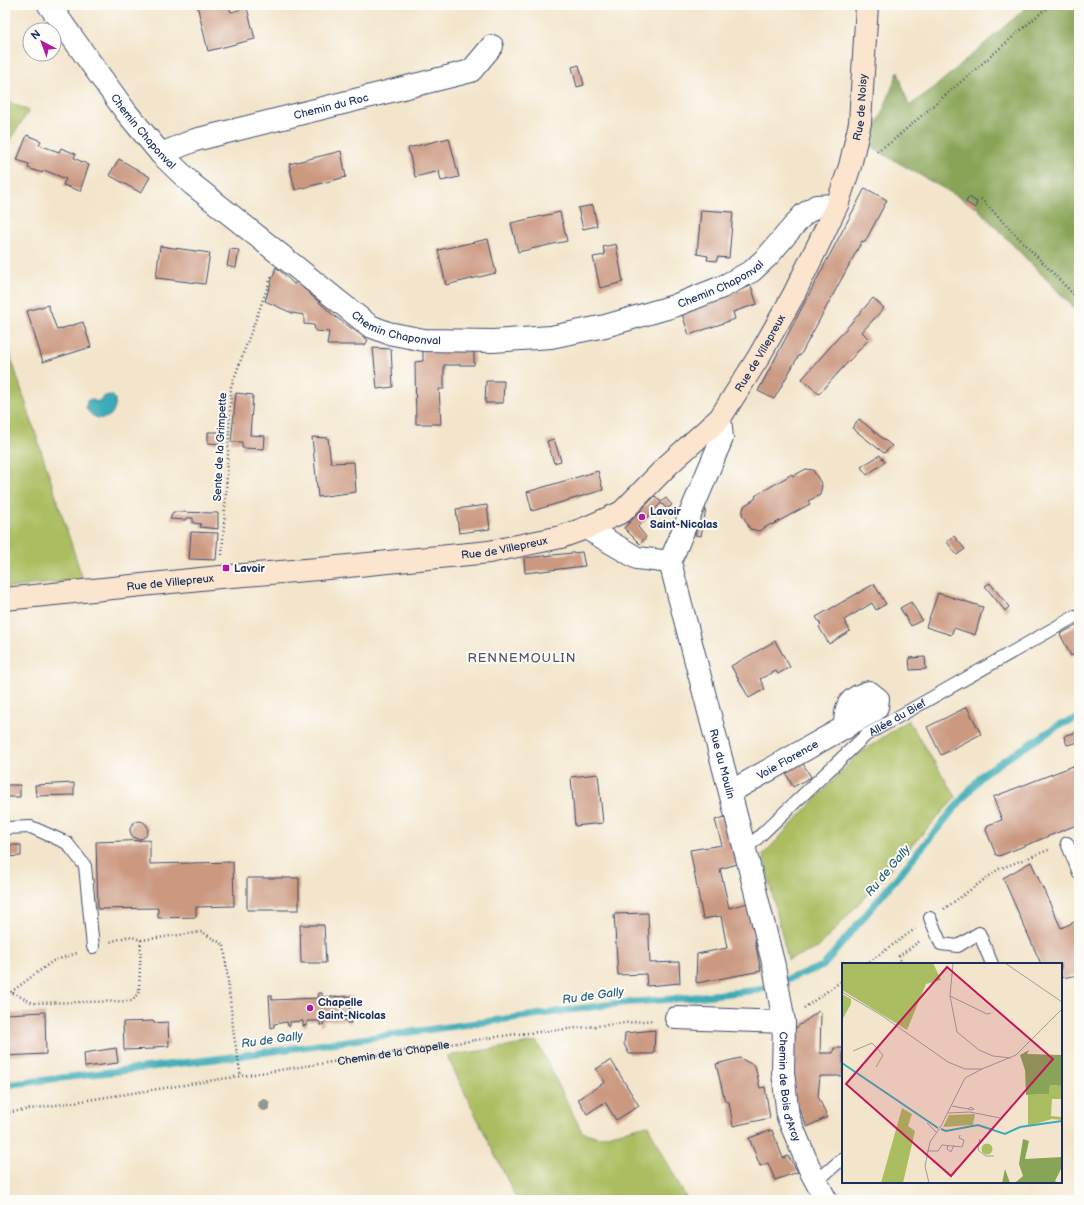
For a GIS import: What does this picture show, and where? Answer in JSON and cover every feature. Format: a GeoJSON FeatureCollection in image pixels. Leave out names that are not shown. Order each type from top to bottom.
{"type":"FeatureCollection","features":[{"type":"Feature","properties":{"kind":"main road","name":"Rue de Noisy"},"geometry":{"type":"LineString","coordinates":[[837,205],[850,166],[860,123],[867,5]]}},
{"type":"Feature","properties":{"kind":"main road","name":"Rue de Villepreux"},"geometry":{"type":"LineString","coordinates":[[5,599],[489,552],[561,537],[622,512],[669,464],[720,418],[758,358],[793,296],[837,205]]}},
{"type":"Feature","properties":{"kind":"street","name":"Chemin Chaponval"},"geometry":{"type":"LineString","coordinates":[[49,5],[126,112],[161,154],[192,184],[370,326],[388,333],[424,340],[493,341],[551,337],[604,326],[670,307],[722,287],[752,271],[767,257],[804,216],[816,206],[837,205]]}},
{"type":"Feature","properties":{"kind":"street","name":"Chemin du Roc"},"geometry":{"type":"LineString","coordinates":[[161,154],[195,140],[471,71],[492,46]]}},
{"type":"Feature","properties":{"kind":"street"},"geometry":{"type":"LineString","coordinates":[[586,528],[637,558],[670,562],[722,438],[720,418]]}},
{"type":"Feature","properties":{"kind":"street","name":"Rue du Moulin"},"geometry":{"type":"LineString","coordinates":[[670,562],[746,850],[774,966]]}},
{"type":"Feature","properties":{"kind":"street","name":"Voie Florence"},"geometry":{"type":"LineString","coordinates":[[730,792],[845,728]]}},
{"type":"Feature","properties":{"kind":"street","name":"Chemin de Bois d'Arcy"},"geometry":{"type":"LineString","coordinates":[[774,966],[784,1022],[783,1072],[788,1117],[811,1172],[821,1191]]}},
{"type":"Feature","properties":{"kind":"street"},"geometry":{"type":"LineString","coordinates":[[676,1018],[784,1022]]}},
{"type":"Feature","properties":{"kind":"lane","name":"Allée du Bief"},"geometry":{"type":"LineString","coordinates":[[746,850],[866,735],[1074,617]]}},
{"type":"Feature","properties":{"kind":"lane"},"geometry":{"type":"LineString","coordinates":[[5,828],[31,827],[67,843],[85,866],[93,947]]}},
{"type":"Feature","properties":{"kind":"lane"},"geometry":{"type":"LineString","coordinates":[[1067,843],[1079,873]]}},
{"type":"Feature","properties":{"kind":"lane"},"geometry":{"type":"LineString","coordinates":[[930,918],[941,944],[958,946],[979,933],[992,963]]}},
{"type":"Feature","properties":{"kind":"lane"},"geometry":{"type":"LineString","coordinates":[[821,1191],[842,1160]]}},
{"type":"Feature","properties":{"kind":"path"},"geometry":{"type":"LineString","coordinates":[[850,166],[890,143],[1050,5]]}},
{"type":"Feature","properties":{"kind":"path"},"geometry":{"type":"LineString","coordinates":[[980,198],[1079,300]]}},
{"type":"Feature","properties":{"kind":"path","name":"Sente de la Grimpette"},"geometry":{"type":"LineString","coordinates":[[220,578],[231,387],[280,254]]}},
{"type":"Feature","properties":{"kind":"path"},"geometry":{"type":"LineString","coordinates":[[999,869],[1067,843]]}},
{"type":"Feature","properties":{"kind":"path"},"geometry":{"type":"LineString","coordinates":[[902,963],[899,956],[935,931]]}},
{"type":"Feature","properties":{"kind":"path"},"geometry":{"type":"LineString","coordinates":[[11,992],[53,961],[93,947],[129,936],[141,940],[202,932],[224,945],[235,1043],[241,1076]]}},
{"type":"Feature","properties":{"kind":"path"},"geometry":{"type":"LineString","coordinates":[[5,992],[11,992],[33,1003],[132,1001],[139,992],[141,940]]}},
{"type":"Feature","properties":{"kind":"path"},"geometry":{"type":"LineString","coordinates":[[784,1022],[842,981]]}},
{"type":"Feature","properties":{"kind":"path","name":"Chemin de la Chapelle"},"geometry":{"type":"LineString","coordinates":[[5,1113],[509,1035],[676,1018]]}},
{"type":"Feature","properties":{"kind":"green space"},"geometry":{"type":"Polygon","coordinates":[[[1029,5],[1079,5],[1079,313],[976,207],[869,146],[898,72],[909,106],[936,86],[1029,5]]]}},
{"type":"Feature","properties":{"kind":"green space"},"geometry":{"type":"Polygon","coordinates":[[[5,100],[29,111],[5,147],[5,100]]]}},
{"type":"Feature","properties":{"kind":"green space"},"geometry":{"type":"Polygon","coordinates":[[[5,339],[83,580],[5,588],[5,339]]]}},
{"type":"Feature","properties":{"kind":"green space"},"geometry":{"type":"Polygon","coordinates":[[[908,720],[956,797],[818,948],[788,960],[763,855],[856,756],[908,720]]]}},
{"type":"Feature","properties":{"kind":"green space"},"geometry":{"type":"Polygon","coordinates":[[[537,1042],[582,1132],[599,1137],[648,1125],[687,1200],[517,1200],[447,1056],[537,1042]]]}},
{"type":"Feature","properties":{"kind":"water"},"geometry":{"type":"Polygon","coordinates":[[[109,395],[112,395],[115,399],[114,411],[110,415],[106,418],[101,418],[90,414],[86,408],[87,401],[91,399],[97,402],[109,395]]]}},
{"type":"Feature","properties":{"kind":"building"},"geometry":{"type":"Polygon","coordinates":[[[197,5],[229,5],[231,12],[247,8],[255,39],[208,51],[197,5]]]}},
{"type":"Feature","properties":{"kind":"building"},"geometry":{"type":"Polygon","coordinates":[[[579,65],[584,85],[577,87],[572,67],[579,65]]]}},
{"type":"Feature","properties":{"kind":"building"},"geometry":{"type":"Polygon","coordinates":[[[27,135],[41,141],[39,145],[59,152],[61,148],[76,154],[74,158],[89,165],[80,191],[63,185],[66,179],[44,170],[42,173],[28,168],[29,164],[17,160],[27,135]]]}},
{"type":"Feature","properties":{"kind":"building"},"geometry":{"type":"Polygon","coordinates":[[[449,138],[459,177],[441,181],[439,171],[415,177],[408,148],[449,138]]]}},
{"type":"Feature","properties":{"kind":"building"},"geometry":{"type":"Polygon","coordinates":[[[341,151],[346,177],[295,190],[289,164],[341,151]]]}},
{"type":"Feature","properties":{"kind":"building"},"geometry":{"type":"Polygon","coordinates":[[[119,159],[150,177],[141,193],[109,175],[119,159]]]}},
{"type":"Feature","properties":{"kind":"building"},"geometry":{"type":"Polygon","coordinates":[[[865,188],[887,200],[865,242],[862,241],[800,356],[799,355],[774,399],[758,391],[865,188]]]}},
{"type":"Feature","properties":{"kind":"building"},"geometry":{"type":"Polygon","coordinates":[[[969,197],[977,202],[975,208],[966,202],[969,197]]]}},
{"type":"Feature","properties":{"kind":"building"},"geometry":{"type":"Polygon","coordinates":[[[593,205],[597,226],[583,229],[578,208],[593,205]]]}},
{"type":"Feature","properties":{"kind":"building"},"geometry":{"type":"Polygon","coordinates":[[[701,210],[733,212],[729,258],[717,257],[717,261],[707,260],[708,256],[697,254],[701,210]]]}},
{"type":"Feature","properties":{"kind":"building"},"geometry":{"type":"Polygon","coordinates":[[[560,212],[567,241],[518,252],[511,223],[560,212]]]}},
{"type":"Feature","properties":{"kind":"building"},"geometry":{"type":"Polygon","coordinates":[[[488,239],[496,273],[446,285],[438,250],[488,239]]]}},
{"type":"Feature","properties":{"kind":"building"},"geometry":{"type":"Polygon","coordinates":[[[616,244],[623,282],[600,288],[593,257],[605,255],[603,247],[616,244]]]}},
{"type":"Feature","properties":{"kind":"building"},"geometry":{"type":"Polygon","coordinates":[[[160,246],[210,253],[205,284],[156,278],[160,246]]]}},
{"type":"Feature","properties":{"kind":"building"},"geometry":{"type":"Polygon","coordinates":[[[230,249],[239,250],[236,268],[227,266],[230,249]]]}},
{"type":"Feature","properties":{"kind":"building"},"geometry":{"type":"Polygon","coordinates":[[[276,267],[294,284],[297,282],[333,315],[368,340],[365,345],[327,345],[329,332],[315,331],[314,325],[304,324],[304,315],[292,313],[265,301],[276,267]]]}},
{"type":"Feature","properties":{"kind":"building"},"geometry":{"type":"Polygon","coordinates":[[[751,286],[757,304],[733,312],[735,319],[689,335],[681,311],[751,286]]]}},
{"type":"Feature","properties":{"kind":"building"},"geometry":{"type":"Polygon","coordinates":[[[873,298],[884,308],[862,332],[869,339],[819,394],[802,379],[873,298]]]}},
{"type":"Feature","properties":{"kind":"building"},"geometry":{"type":"Polygon","coordinates":[[[48,305],[57,330],[83,322],[91,347],[43,362],[27,311],[48,305]]]}},
{"type":"Feature","properties":{"kind":"building"},"geometry":{"type":"Polygon","coordinates":[[[373,348],[391,349],[393,387],[377,389],[373,348]]]}},
{"type":"Feature","properties":{"kind":"building"},"geometry":{"type":"Polygon","coordinates":[[[423,350],[474,350],[474,365],[444,365],[444,389],[439,389],[441,424],[416,424],[415,362],[423,361],[423,350]]]}},
{"type":"Feature","properties":{"kind":"building"},"geometry":{"type":"Polygon","coordinates":[[[486,381],[504,381],[503,403],[485,403],[486,381]]]}},
{"type":"Feature","properties":{"kind":"building"},"geometry":{"type":"Polygon","coordinates":[[[236,393],[253,395],[250,435],[265,436],[264,449],[242,448],[242,442],[231,442],[236,393]]]}},
{"type":"Feature","properties":{"kind":"building"},"geometry":{"type":"Polygon","coordinates":[[[859,419],[892,446],[884,453],[852,428],[859,419]]]}},
{"type":"Feature","properties":{"kind":"building"},"geometry":{"type":"Polygon","coordinates":[[[208,432],[223,432],[223,444],[208,443],[208,432]]]}},
{"type":"Feature","properties":{"kind":"building"},"geometry":{"type":"Polygon","coordinates":[[[312,437],[328,438],[331,463],[354,462],[356,492],[318,497],[312,437]]]}},
{"type":"Feature","properties":{"kind":"building"},"geometry":{"type":"Polygon","coordinates":[[[554,439],[561,461],[554,463],[547,441],[554,439]]]}},
{"type":"Feature","properties":{"kind":"building"},"geometry":{"type":"Polygon","coordinates":[[[880,455],[885,462],[867,475],[861,467],[880,455]]]}},
{"type":"Feature","properties":{"kind":"building"},"geometry":{"type":"Polygon","coordinates":[[[806,469],[813,470],[822,485],[820,495],[808,501],[810,504],[772,525],[771,524],[759,531],[750,529],[742,514],[744,506],[756,498],[755,496],[792,474],[793,476],[806,469]]]}},
{"type":"Feature","properties":{"kind":"building"},"geometry":{"type":"Polygon","coordinates":[[[598,471],[603,490],[532,511],[527,492],[598,471]]]}},
{"type":"Feature","properties":{"kind":"building","name":"Lavoir Saint-Nicolas"},"geometry":{"type":"Polygon","coordinates":[[[655,496],[661,502],[666,498],[672,505],[667,509],[661,503],[638,527],[646,537],[640,544],[624,528],[655,496]]]}},
{"type":"Feature","properties":{"kind":"building"},"geometry":{"type":"Polygon","coordinates":[[[487,505],[490,529],[459,533],[456,509],[487,505]]]}},
{"type":"Feature","properties":{"kind":"building"},"geometry":{"type":"Polygon","coordinates":[[[699,508],[706,509],[701,536],[695,535],[699,508]]]}},
{"type":"Feature","properties":{"kind":"building"},"geometry":{"type":"Polygon","coordinates":[[[173,512],[218,513],[218,529],[200,527],[201,524],[193,523],[193,518],[187,518],[186,520],[170,519],[173,512]]]}},
{"type":"Feature","properties":{"kind":"building"},"geometry":{"type":"Polygon","coordinates":[[[191,532],[218,533],[216,560],[189,559],[191,532]]]}},
{"type":"Feature","properties":{"kind":"building"},"geometry":{"type":"Polygon","coordinates":[[[954,536],[965,549],[957,555],[947,542],[954,536]]]}},
{"type":"Feature","properties":{"kind":"building"},"geometry":{"type":"Polygon","coordinates":[[[582,552],[585,566],[525,573],[524,558],[582,552]]]}},
{"type":"Feature","properties":{"kind":"building"},"geometry":{"type":"Polygon","coordinates":[[[990,583],[1009,607],[1005,611],[985,586],[990,583]]]}},
{"type":"Feature","properties":{"kind":"building"},"geometry":{"type":"Polygon","coordinates":[[[874,584],[886,604],[876,610],[872,603],[844,620],[850,631],[829,644],[819,627],[821,625],[816,617],[874,584]]]}},
{"type":"Feature","properties":{"kind":"building"},"geometry":{"type":"Polygon","coordinates":[[[938,593],[983,607],[975,635],[954,628],[951,635],[926,627],[938,593]]]}},
{"type":"Feature","properties":{"kind":"building"},"geometry":{"type":"Polygon","coordinates":[[[911,602],[922,620],[911,626],[900,608],[911,602]]]}},
{"type":"Feature","properties":{"kind":"building"},"geometry":{"type":"Polygon","coordinates":[[[1079,624],[1079,651],[1071,656],[1060,634],[1079,624]]]}},
{"type":"Feature","properties":{"kind":"building"},"geometry":{"type":"Polygon","coordinates":[[[775,641],[790,667],[778,674],[776,671],[760,679],[765,689],[749,698],[731,666],[775,641]]]}},
{"type":"Feature","properties":{"kind":"building"},"geometry":{"type":"Polygon","coordinates":[[[925,657],[926,669],[910,670],[909,658],[925,657]]]}},
{"type":"Feature","properties":{"kind":"building"},"geometry":{"type":"Polygon","coordinates":[[[967,707],[981,734],[941,755],[927,727],[967,707]]]}},
{"type":"Feature","properties":{"kind":"building"},"geometry":{"type":"Polygon","coordinates":[[[1079,732],[1079,742],[1067,745],[1064,737],[1066,735],[1079,732]]]}},
{"type":"Feature","properties":{"kind":"building"},"geometry":{"type":"Polygon","coordinates":[[[802,762],[811,777],[793,787],[785,771],[802,762]]]}},
{"type":"Feature","properties":{"kind":"building"},"geometry":{"type":"Polygon","coordinates":[[[1073,766],[1079,781],[1079,824],[999,856],[996,855],[986,830],[988,825],[1002,820],[993,797],[1073,766]]]}},
{"type":"Feature","properties":{"kind":"building"},"geometry":{"type":"Polygon","coordinates":[[[598,774],[603,823],[575,826],[571,777],[598,774]]]}},
{"type":"Feature","properties":{"kind":"building"},"geometry":{"type":"Polygon","coordinates":[[[74,783],[74,795],[36,796],[35,785],[74,783]]]}},
{"type":"Feature","properties":{"kind":"building"},"geometry":{"type":"Polygon","coordinates":[[[5,785],[20,785],[20,797],[5,797],[5,785]]]}},
{"type":"Feature","properties":{"kind":"building"},"geometry":{"type":"Polygon","coordinates":[[[725,817],[737,864],[720,869],[729,908],[748,903],[758,941],[755,941],[761,971],[697,983],[697,954],[727,948],[721,916],[703,919],[690,850],[722,845],[715,820],[725,817]]]}},
{"type":"Feature","properties":{"kind":"building"},"geometry":{"type":"Polygon","coordinates":[[[139,821],[145,824],[148,830],[145,836],[139,839],[133,836],[130,830],[133,824],[139,821]]]}},
{"type":"Feature","properties":{"kind":"building"},"geometry":{"type":"Polygon","coordinates":[[[150,840],[150,864],[233,862],[234,906],[196,907],[196,917],[158,918],[158,908],[98,909],[96,842],[150,840]]]}},
{"type":"Feature","properties":{"kind":"building"},"geometry":{"type":"Polygon","coordinates":[[[5,845],[21,845],[21,856],[5,857],[5,845]]]}},
{"type":"Feature","properties":{"kind":"building"},"geometry":{"type":"Polygon","coordinates":[[[1031,862],[1061,928],[1079,920],[1079,975],[1062,978],[1062,963],[1041,963],[1003,878],[1031,862]]]}},
{"type":"Feature","properties":{"kind":"building"},"geometry":{"type":"Polygon","coordinates":[[[247,878],[299,878],[299,910],[247,910],[247,878]]]}},
{"type":"Feature","properties":{"kind":"building"},"geometry":{"type":"Polygon","coordinates":[[[648,913],[650,963],[679,962],[680,983],[647,986],[646,974],[618,975],[614,914],[648,913]]]}},
{"type":"Feature","properties":{"kind":"building"},"geometry":{"type":"Polygon","coordinates":[[[300,925],[324,925],[326,963],[301,963],[300,925]]]}},
{"type":"Feature","properties":{"kind":"building","name":"Chapelle Saint-Nicolas"},"geometry":{"type":"Polygon","coordinates":[[[318,993],[322,993],[322,997],[355,996],[355,1000],[349,1001],[350,1015],[355,1015],[356,1018],[351,1019],[351,1023],[347,1023],[347,1020],[324,1021],[323,1025],[320,1025],[320,1021],[307,1021],[307,1025],[303,1026],[303,1021],[290,1022],[290,1026],[288,1026],[287,1022],[274,1024],[274,1027],[271,1028],[269,995],[272,995],[272,1000],[319,998],[318,993]]]}},
{"type":"Feature","properties":{"kind":"building"},"geometry":{"type":"Polygon","coordinates":[[[819,1011],[821,1013],[820,1053],[833,1053],[834,1048],[842,1048],[842,1076],[820,1076],[818,1096],[827,1117],[807,1127],[794,1097],[793,1030],[819,1011]]]}},
{"type":"Feature","properties":{"kind":"building"},"geometry":{"type":"Polygon","coordinates":[[[45,1012],[46,1054],[5,1056],[5,1014],[45,1012]]]}},
{"type":"Feature","properties":{"kind":"building"},"geometry":{"type":"Polygon","coordinates":[[[153,1021],[154,1023],[168,1022],[169,1046],[154,1047],[154,1049],[124,1050],[123,1022],[153,1021]]]}},
{"type":"Feature","properties":{"kind":"building"},"geometry":{"type":"Polygon","coordinates":[[[655,1030],[654,1054],[629,1054],[624,1044],[625,1033],[655,1030]]]}},
{"type":"Feature","properties":{"kind":"building"},"geometry":{"type":"Polygon","coordinates":[[[116,1048],[118,1063],[85,1067],[84,1053],[116,1048]]]}},
{"type":"Feature","properties":{"kind":"building"},"geometry":{"type":"Polygon","coordinates":[[[740,1058],[755,1066],[760,1088],[765,1087],[770,1118],[733,1126],[729,1102],[725,1101],[716,1064],[740,1058]]]}},
{"type":"Feature","properties":{"kind":"building"},"geometry":{"type":"Polygon","coordinates":[[[611,1060],[639,1106],[616,1120],[605,1102],[587,1114],[578,1099],[605,1082],[596,1069],[611,1060]]]}},
{"type":"Feature","properties":{"kind":"building"},"geometry":{"type":"Polygon","coordinates":[[[772,1130],[783,1158],[788,1156],[798,1172],[775,1180],[768,1163],[760,1166],[749,1138],[772,1130]]]}},
{"type":"Feature","properties":{"kind":"waterway","name":"Ru de Gally"},"geometry":{"type":"LineString","coordinates":[[5,1085],[231,1057],[621,1003],[758,990],[823,966],[984,773],[1061,724],[1079,718]]}},
{"type":"Feature","properties":{"kind":"place","name":"Lavoir Saint-Nicolas"},"geometry":{"type":"Point","coordinates":[642,517]}},
{"type":"Feature","properties":{"kind":"place","name":"Lavoir"},"geometry":{"type":"Point","coordinates":[226,568]}},
{"type":"Feature","properties":{"kind":"place","name":"Chapelle Saint-Nicolas"},"geometry":{"type":"Point","coordinates":[310,1008]}},
{"type":"Feature","properties":{"kind":"district","name":"RENNEMOULIN"},"geometry":{"type":"Point","coordinates":[522,658]}}]}
